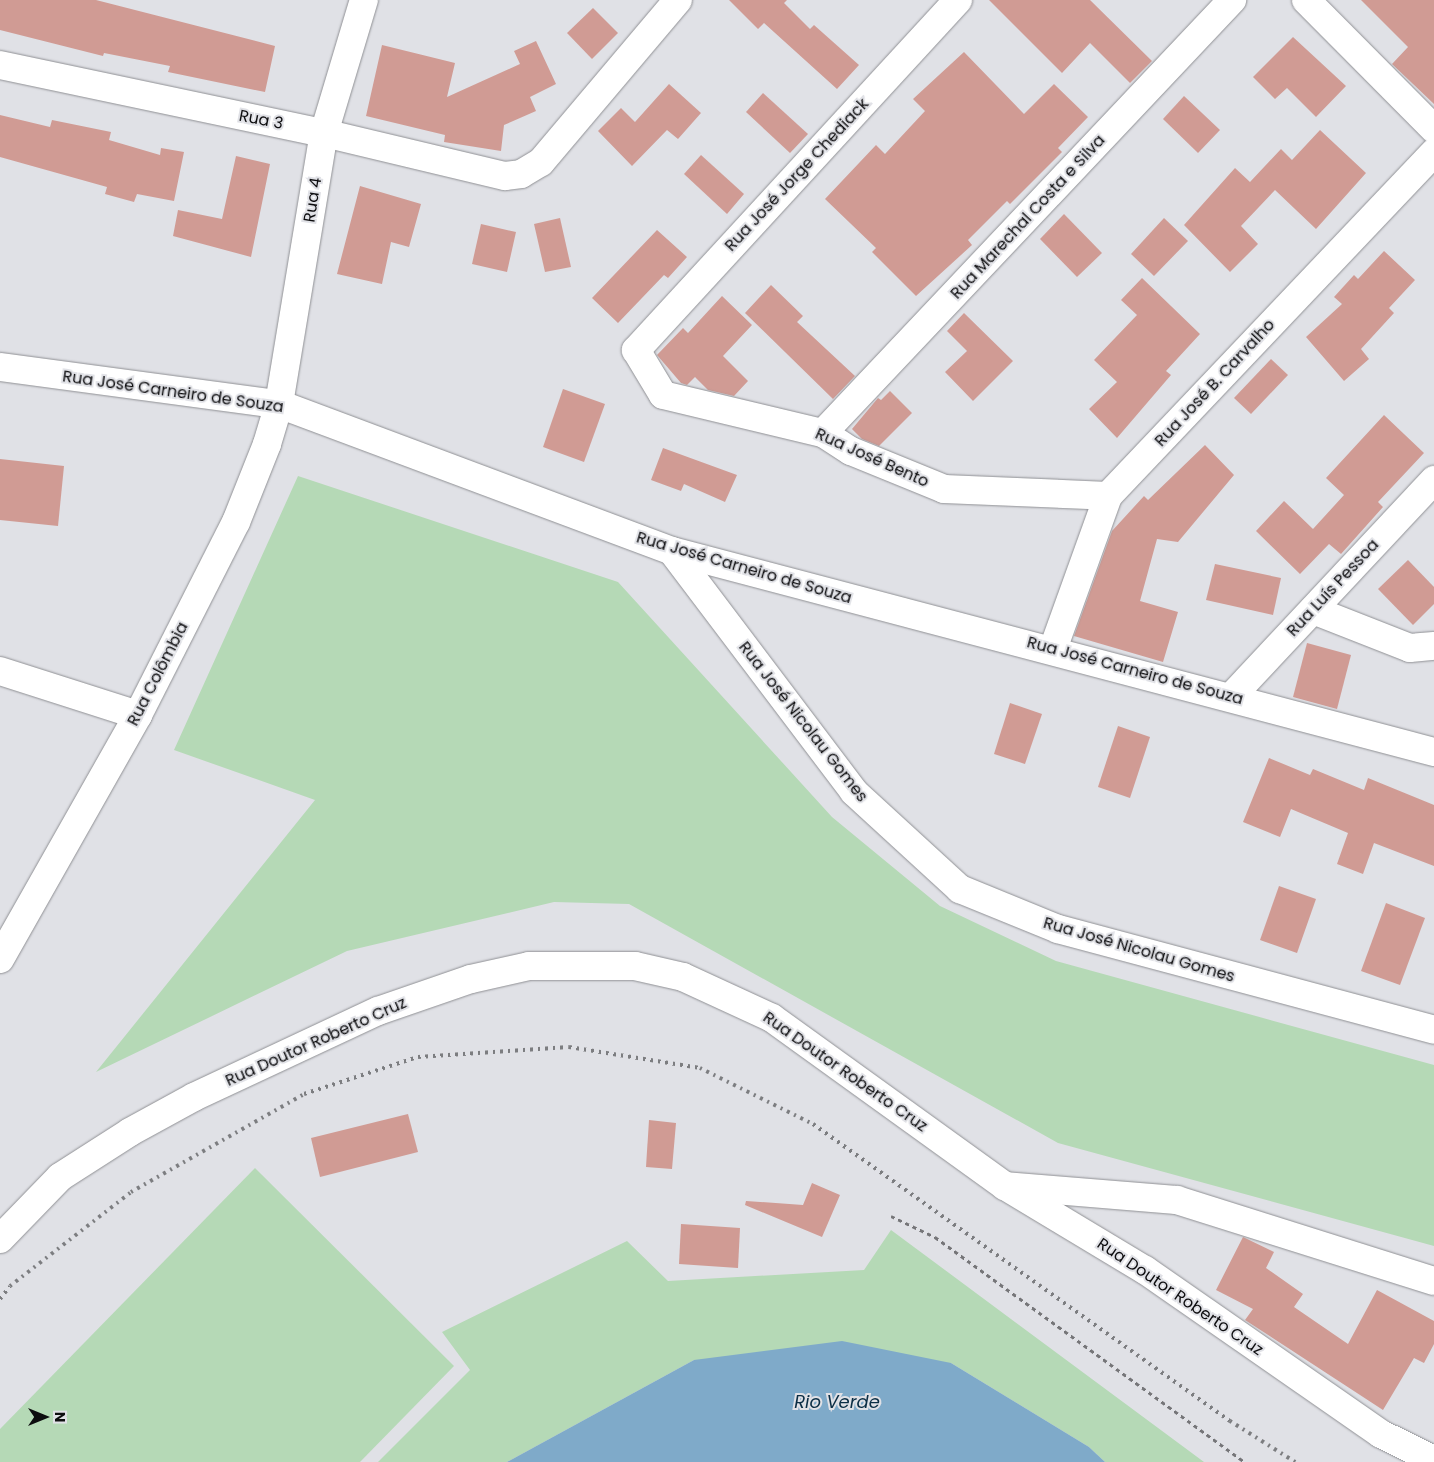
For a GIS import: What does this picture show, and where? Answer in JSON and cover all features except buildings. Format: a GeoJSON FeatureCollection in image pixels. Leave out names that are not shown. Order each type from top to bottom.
{"type":"FeatureCollection","features":[{"type":"Feature","properties":{"kind":"street","name":"Rua 4"},"geometry":{"type":"LineString","coordinates":[[279,404],[324,133],[364,0]]}},
{"type":"Feature","properties":{"kind":"street","name":"Rua 3"},"geometry":{"type":"LineString","coordinates":[[0,65],[324,133],[490,175],[521,174],[541,162],[678,0]]}},
{"type":"Feature","properties":{"kind":"street","name":"Rua José Jorge Chediack"},"geometry":{"type":"LineString","coordinates":[[636,350],[958,0]]}},
{"type":"Feature","properties":{"kind":"street","name":"Rua Marechal Costa e Silva"},"geometry":{"type":"LineString","coordinates":[[823,433],[1232,0]]}},
{"type":"Feature","properties":{"kind":"street"},"geometry":{"type":"LineString","coordinates":[[1306,0],[1434,129]]}},
{"type":"Feature","properties":{"kind":"street","name":"Rua José B. Carvalho"},"geometry":{"type":"LineString","coordinates":[[1053,649],[1108,496],[1434,152]]}},
{"type":"Feature","properties":{"kind":"street","name":"Rua José Bento"},"geometry":{"type":"LineString","coordinates":[[636,350],[662,395],[823,433],[851,451],[944,489],[1108,496]]}},
{"type":"Feature","properties":{"kind":"street","name":"Rua José Carneiro de Souza"},"geometry":{"type":"LineString","coordinates":[[0,367],[279,404],[672,551],[1232,696],[1434,752]]}},
{"type":"Feature","properties":{"kind":"street","name":"Rua Colômbia"},"geometry":{"type":"LineString","coordinates":[[0,959],[6,932],[138,715],[236,522],[279,404]]}},
{"type":"Feature","properties":{"kind":"street","name":"Rua Luís Pessoa"},"geometry":{"type":"LineString","coordinates":[[1232,696],[1434,480]]}},
{"type":"Feature","properties":{"kind":"street","name":"Rua José Nicolau Gomes"},"geometry":{"type":"LineString","coordinates":[[672,551],[854,792],[960,889],[1058,929],[1434,1030]]}},
{"type":"Feature","properties":{"kind":"street"},"geometry":{"type":"LineString","coordinates":[[1313,610],[1410,648],[1434,646]]}},
{"type":"Feature","properties":{"kind":"street"},"geometry":{"type":"LineString","coordinates":[[0,671],[138,715]]}},
{"type":"Feature","properties":{"kind":"street","name":"Rua Doutor Roberto Cruz"},"geometry":{"type":"LineString","coordinates":[[0,1239],[60,1177],[130,1132],[194,1097],[378,1012],[470,979],[530,966],[635,966],[683,978],[772,1018],[1005,1186],[1145,1270],[1381,1434],[1434,1460]]}},
{"type":"Feature","properties":{"kind":"street"},"geometry":{"type":"LineString","coordinates":[[1005,1186],[1177,1200],[1434,1281]]}},
{"type":"Feature","properties":{"kind":"path"},"geometry":{"type":"LineString","coordinates":[[891,1216],[935,1237],[1245,1462]]}},
{"type":"Feature","properties":{"kind":"green space"},"geometry":{"type":"Polygon","coordinates":[[[298,476],[618,582],[832,817],[940,906],[1056,961],[1434,1065],[1434,1246],[1058,1143],[629,904],[554,902],[347,951],[96,1072],[315,800],[174,750],[298,476]]]}},
{"type":"Feature","properties":{"kind":"green space"},"geometry":{"type":"Polygon","coordinates":[[[255,1168],[454,1366],[360,1462],[0,1462],[0,1429],[255,1168]]]}},
{"type":"Feature","properties":{"kind":"green space"},"geometry":{"type":"Polygon","coordinates":[[[891,1230],[1204,1462],[1105,1462],[1089,1447],[951,1363],[694,1360],[507,1462],[378,1462],[470,1370],[442,1332],[627,1241],[668,1281],[864,1270],[891,1230]]]}},
{"type":"Feature","properties":{"kind":"water","name":"Rio Verde"},"geometry":{"type":"Polygon","coordinates":[[[842,1341],[951,1363],[1089,1447],[1105,1462],[507,1462],[694,1360],[842,1341]]]}},
{"type":"Feature","properties":{"kind":"railway"},"geometry":{"type":"LineString","coordinates":[[0,1299],[10,1286],[131,1192],[304,1094],[418,1057],[569,1047],[700,1068],[813,1124],[1230,1421],[1295,1462]]}}]}
